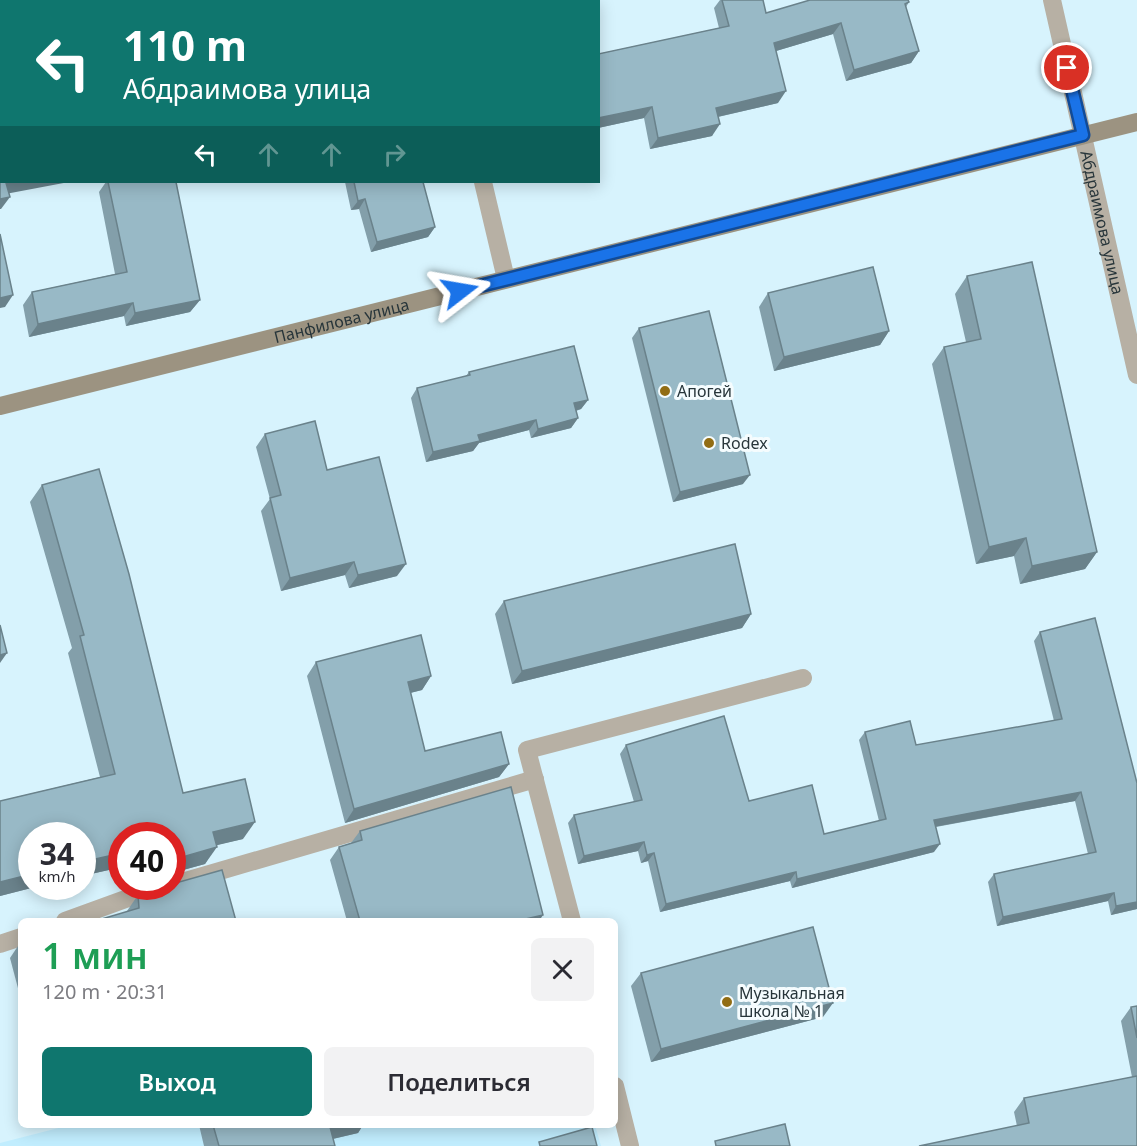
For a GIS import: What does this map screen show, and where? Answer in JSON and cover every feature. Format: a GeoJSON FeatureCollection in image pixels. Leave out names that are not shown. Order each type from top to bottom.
{"type":"FeatureCollection","features":[{"type":"Feature","properties":{"kind":"street","name":"Абдраимова улица"},"geometry":{"type":"LineString","coordinates":[[1052,0],[1137,375]]}},
{"type":"Feature","properties":{"kind":"street","name":"Панфилова улица"},"geometry":{"type":"LineString","coordinates":[[0,406],[1137,122]]}},
{"type":"Feature","properties":{"kind":"street"},"geometry":{"type":"LineString","coordinates":[[483,183],[506,279]]}},
{"type":"Feature","properties":{"kind":"street"},"geometry":{"type":"LineString","coordinates":[[571,918],[527,750],[802,678]]}},
{"type":"Feature","properties":{"kind":"street"},"geometry":{"type":"LineString","coordinates":[[186,881],[535,779]]}},
{"type":"Feature","properties":{"kind":"street"},"geometry":{"type":"LineString","coordinates":[[72,918],[123,900]]}},
{"type":"Feature","properties":{"kind":"street"},"geometry":{"type":"LineString","coordinates":[[0,944],[18,938]]}},
{"type":"Feature","properties":{"kind":"street"},"geometry":{"type":"LineString","coordinates":[[618,1098],[630,1146]]}},
{"type":"Feature","properties":{"kind":"shaded area"},"geometry":{"type":"Polygon","coordinates":[[[58,1128],[596,1128],[601,1146],[0,1146],[0,1143],[58,1128]]]}},
{"type":"Feature","properties":{"kind":"building"},"geometry":{"type":"Polygon","coordinates":[[[722,0],[763,0],[766,13],[810,0],[908,0],[909,2],[905,4],[919,51],[854,70],[841,23],[774,43],[786,91],[716,108],[720,124],[658,138],[652,107],[600,118],[600,54],[729,26],[722,0]]]}},
{"type":"Feature","properties":{"kind":"building"},"geometry":{"type":"Polygon","coordinates":[[[0,183],[6,183],[10,197],[0,199],[0,183]]]}},
{"type":"Feature","properties":{"kind":"building"},"geometry":{"type":"Polygon","coordinates":[[[108,183],[176,183],[200,300],[135,313],[133,303],[38,324],[32,292],[127,272],[108,183]]]}},
{"type":"Feature","properties":{"kind":"building"},"geometry":{"type":"Polygon","coordinates":[[[354,183],[423,183],[435,227],[377,242],[365,199],[358,201],[354,183]]]}},
{"type":"Feature","properties":{"kind":"building"},"geometry":{"type":"Polygon","coordinates":[[[0,234],[13,295],[0,298],[0,234]]]}},
{"type":"Feature","properties":{"kind":"building"},"geometry":{"type":"Polygon","coordinates":[[[1032,262],[1097,552],[1032,566],[1026,538],[989,547],[944,347],[981,339],[967,276],[1032,262]]]}},
{"type":"Feature","properties":{"kind":"building"},"geometry":{"type":"Polygon","coordinates":[[[873,267],[889,331],[784,357],[768,293],[873,267]]]}},
{"type":"Feature","properties":{"kind":"building"},"geometry":{"type":"Polygon","coordinates":[[[709,311],[750,475],[680,492],[639,328],[709,311]]]}},
{"type":"Feature","properties":{"kind":"building"},"geometry":{"type":"Polygon","coordinates":[[[574,346],[588,400],[574,403],[578,418],[538,429],[536,420],[478,435],[480,441],[433,452],[417,388],[470,375],[469,372],[574,346]]]}},
{"type":"Feature","properties":{"kind":"building"},"geometry":{"type":"Polygon","coordinates":[[[315,421],[327,470],[379,457],[406,564],[358,575],[354,562],[290,578],[270,498],[281,495],[265,434],[315,421]]]}},
{"type":"Feature","properties":{"kind":"building"},"geometry":{"type":"Polygon","coordinates":[[[99,469],[129,574],[183,793],[245,779],[255,822],[213,832],[217,847],[186,856],[186,822],[108,822],[108,856],[96,859],[96,822],[18,822],[18,878],[0,882],[0,801],[115,774],[80,636],[84,635],[42,485],[99,469]]]}},
{"type":"Feature","properties":{"kind":"building"},"geometry":{"type":"Polygon","coordinates":[[[735,544],[751,614],[522,671],[504,601],[735,544]]]}},
{"type":"Feature","properties":{"kind":"building"},"geometry":{"type":"Polygon","coordinates":[[[1095,618],[1137,783],[1137,902],[1116,906],[1114,893],[1003,917],[994,874],[1096,852],[1081,792],[934,820],[940,844],[797,879],[796,872],[666,904],[654,853],[647,855],[644,842],[584,856],[574,815],[642,800],[626,745],[724,716],[749,801],[812,785],[824,834],[886,819],[865,732],[910,721],[916,745],[1062,719],[1040,632],[1095,618]]]}},
{"type":"Feature","properties":{"kind":"building"},"geometry":{"type":"Polygon","coordinates":[[[0,625],[7,653],[0,655],[0,625]]]}},
{"type":"Feature","properties":{"kind":"building"},"geometry":{"type":"Polygon","coordinates":[[[421,635],[431,676],[408,682],[425,751],[501,732],[509,764],[354,809],[316,662],[421,635]]]}},
{"type":"Feature","properties":{"kind":"building"},"geometry":{"type":"Polygon","coordinates":[[[511,787],[543,915],[530,918],[359,918],[339,847],[362,840],[360,831],[511,787]]]}},
{"type":"Feature","properties":{"kind":"building"},"geometry":{"type":"Polygon","coordinates":[[[222,870],[235,918],[105,918],[139,908],[138,900],[186,900],[186,880],[222,870]]]}},
{"type":"Feature","properties":{"kind":"building","name":"Музыкальная школа № 1"},"geometry":{"type":"Polygon","coordinates":[[[813,927],[833,1003],[661,1049],[641,973],[813,927]]]}},
{"type":"Feature","properties":{"kind":"building"},"geometry":{"type":"Polygon","coordinates":[[[1137,1006],[1137,1038],[1131,1007],[1137,1006]]]}},
{"type":"Feature","properties":{"kind":"building"},"geometry":{"type":"Polygon","coordinates":[[[1137,1076],[1137,1146],[919,1146],[1029,1123],[1024,1098],[1137,1076]]]}},
{"type":"Feature","properties":{"kind":"building"},"geometry":{"type":"Polygon","coordinates":[[[785,1124],[790,1146],[716,1146],[715,1141],[785,1124]]]}},
{"type":"Feature","properties":{"kind":"building"},"geometry":{"type":"Polygon","coordinates":[[[214,1128],[330,1128],[335,1146],[219,1146],[214,1128]]]}},
{"type":"Feature","properties":{"kind":"building"},"geometry":{"type":"Polygon","coordinates":[[[592,1128],[597,1146],[540,1146],[539,1142],[592,1128]]]}},
{"type":"Feature","properties":{"kind":"place","name":"Апогей"},"geometry":{"type":"Point","coordinates":[665,391]}},
{"type":"Feature","properties":{"kind":"place","name":"Rodex"},"geometry":{"type":"Point","coordinates":[709,443]}},
{"type":"Feature","properties":{"kind":"place","name":"Музыкальная школа № 1"},"geometry":{"type":"Point","coordinates":[727,1002]}},
{"type":"Feature","properties":{"kind":"route"},"geometry":{"type":"LineString","coordinates":[[460,291],[1083,135],[1067,68]]}}]}
